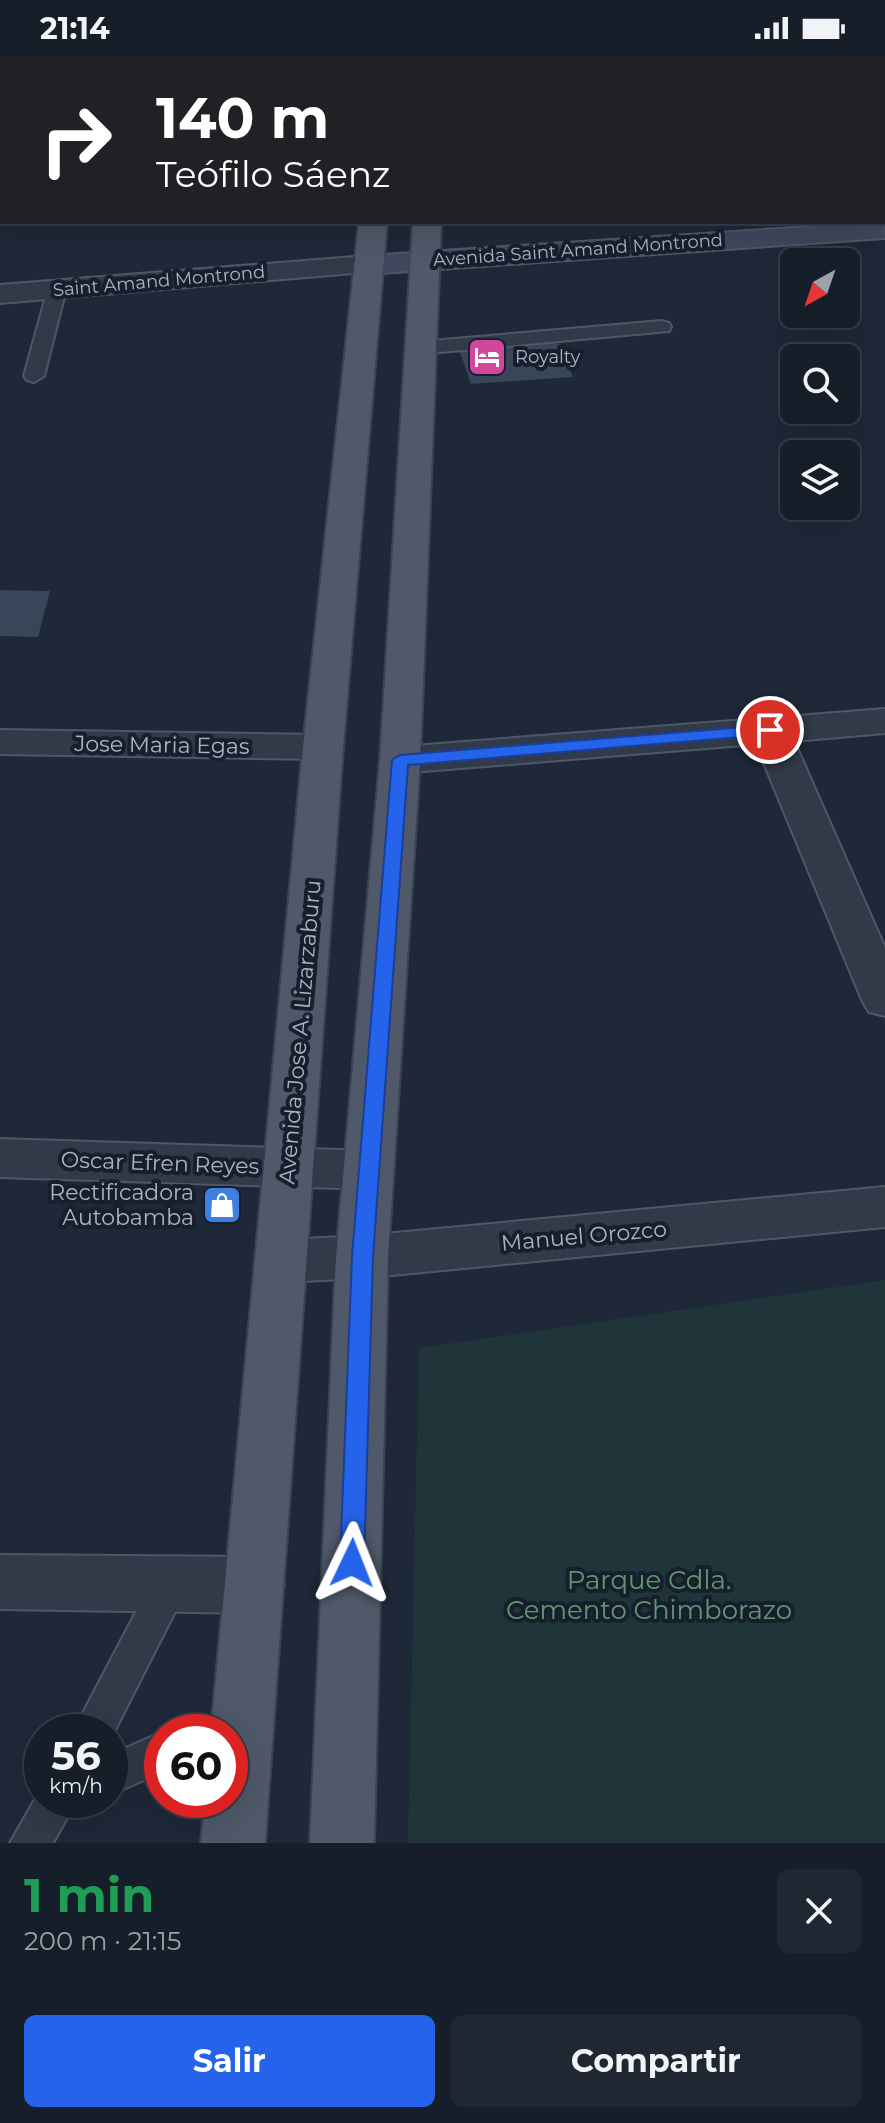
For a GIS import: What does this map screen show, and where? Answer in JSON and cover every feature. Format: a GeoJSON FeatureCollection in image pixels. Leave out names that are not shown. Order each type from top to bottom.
{"type":"FeatureCollection","features":[{"type":"Feature","properties":{"kind":"main road"},"geometry":{"type":"LineString","coordinates":[[342,1843],[362,1257],[400,760],[419,348],[434,236]]}},
{"type":"Feature","properties":{"kind":"main road","name":"Avenida Jose A. Lizarzaburu"},"geometry":{"type":"LineString","coordinates":[[227,1714],[255,1585],[323,747],[369,246]]}},
{"type":"Feature","properties":{"kind":"main road","name":"Avenida Jose A. Lizarzaburu"},"geometry":{"type":"LineString","coordinates":[[231,1818],[233,1843]]}},
{"type":"Feature","properties":{"kind":"street","name":"Avenida Saint Amand Montrond"},"geometry":{"type":"LineString","coordinates":[[369,246],[434,236],[885,230]]}},
{"type":"Feature","properties":{"kind":"street","name":"Saint Amand Montrond"},"geometry":{"type":"LineString","coordinates":[[0,294],[318,268],[369,246]]}},
{"type":"Feature","properties":{"kind":"street"},"geometry":{"type":"LineString","coordinates":[[400,760],[885,721]]}},
{"type":"Feature","properties":{"kind":"street"},"geometry":{"type":"LineString","coordinates":[[770,730],[885,1000]]}},
{"type":"Feature","properties":{"kind":"street","name":"Jose Maria Egas"},"geometry":{"type":"LineString","coordinates":[[0,742],[323,747]]}},
{"type":"Feature","properties":{"kind":"street","name":"Oscar Efren Reyes"},"geometry":{"type":"LineString","coordinates":[[0,1158],[368,1170]]}},
{"type":"Feature","properties":{"kind":"street","name":"Manuel Orozco"},"geometry":{"type":"LineString","coordinates":[[283,1261],[362,1257],[885,1207]]}},
{"type":"Feature","properties":{"kind":"street"},"geometry":{"type":"LineString","coordinates":[[0,1582],[255,1585]]}},
{"type":"Feature","properties":{"kind":"lane"},"geometry":{"type":"LineString","coordinates":[[34,376],[57,289]]}},
{"type":"Feature","properties":{"kind":"lane"},"geometry":{"type":"LineString","coordinates":[[419,348],[662,327]]}},
{"type":"Feature","properties":{"kind":"lane"},"geometry":{"type":"LineString","coordinates":[[102,1714],[170,1584]]}},
{"type":"Feature","properties":{"kind":"lane"},"geometry":{"type":"LineString","coordinates":[[30,1843],[46,1818]]}},
{"type":"Feature","properties":{"kind":"green space","name":"Parque Cdla. Cemento Chimborazo"},"geometry":{"type":"Polygon","coordinates":[[[885,1280],[885,1843],[408,1843],[419,1348],[885,1280]]]}},
{"type":"Feature","properties":{"kind":"building"},"geometry":{"type":"Polygon","coordinates":[[[557,339],[573,377],[471,384],[458,346],[557,339]]]}},
{"type":"Feature","properties":{"kind":"building"},"geometry":{"type":"Polygon","coordinates":[[[0,590],[50,591],[38,637],[0,636],[0,590]]]}},
{"type":"Feature","properties":{"kind":"place","name":"Royalty"},"geometry":{"type":"Point","coordinates":[487,357]}},
{"type":"Feature","properties":{"kind":"place","name":"Rectificadora Autobamba"},"geometry":{"type":"Point","coordinates":[222,1205]}},
{"type":"Feature","properties":{"kind":"route"},"geometry":{"type":"LineString","coordinates":[[352,1563],[362,1257],[400,760],[770,730]]}}]}
